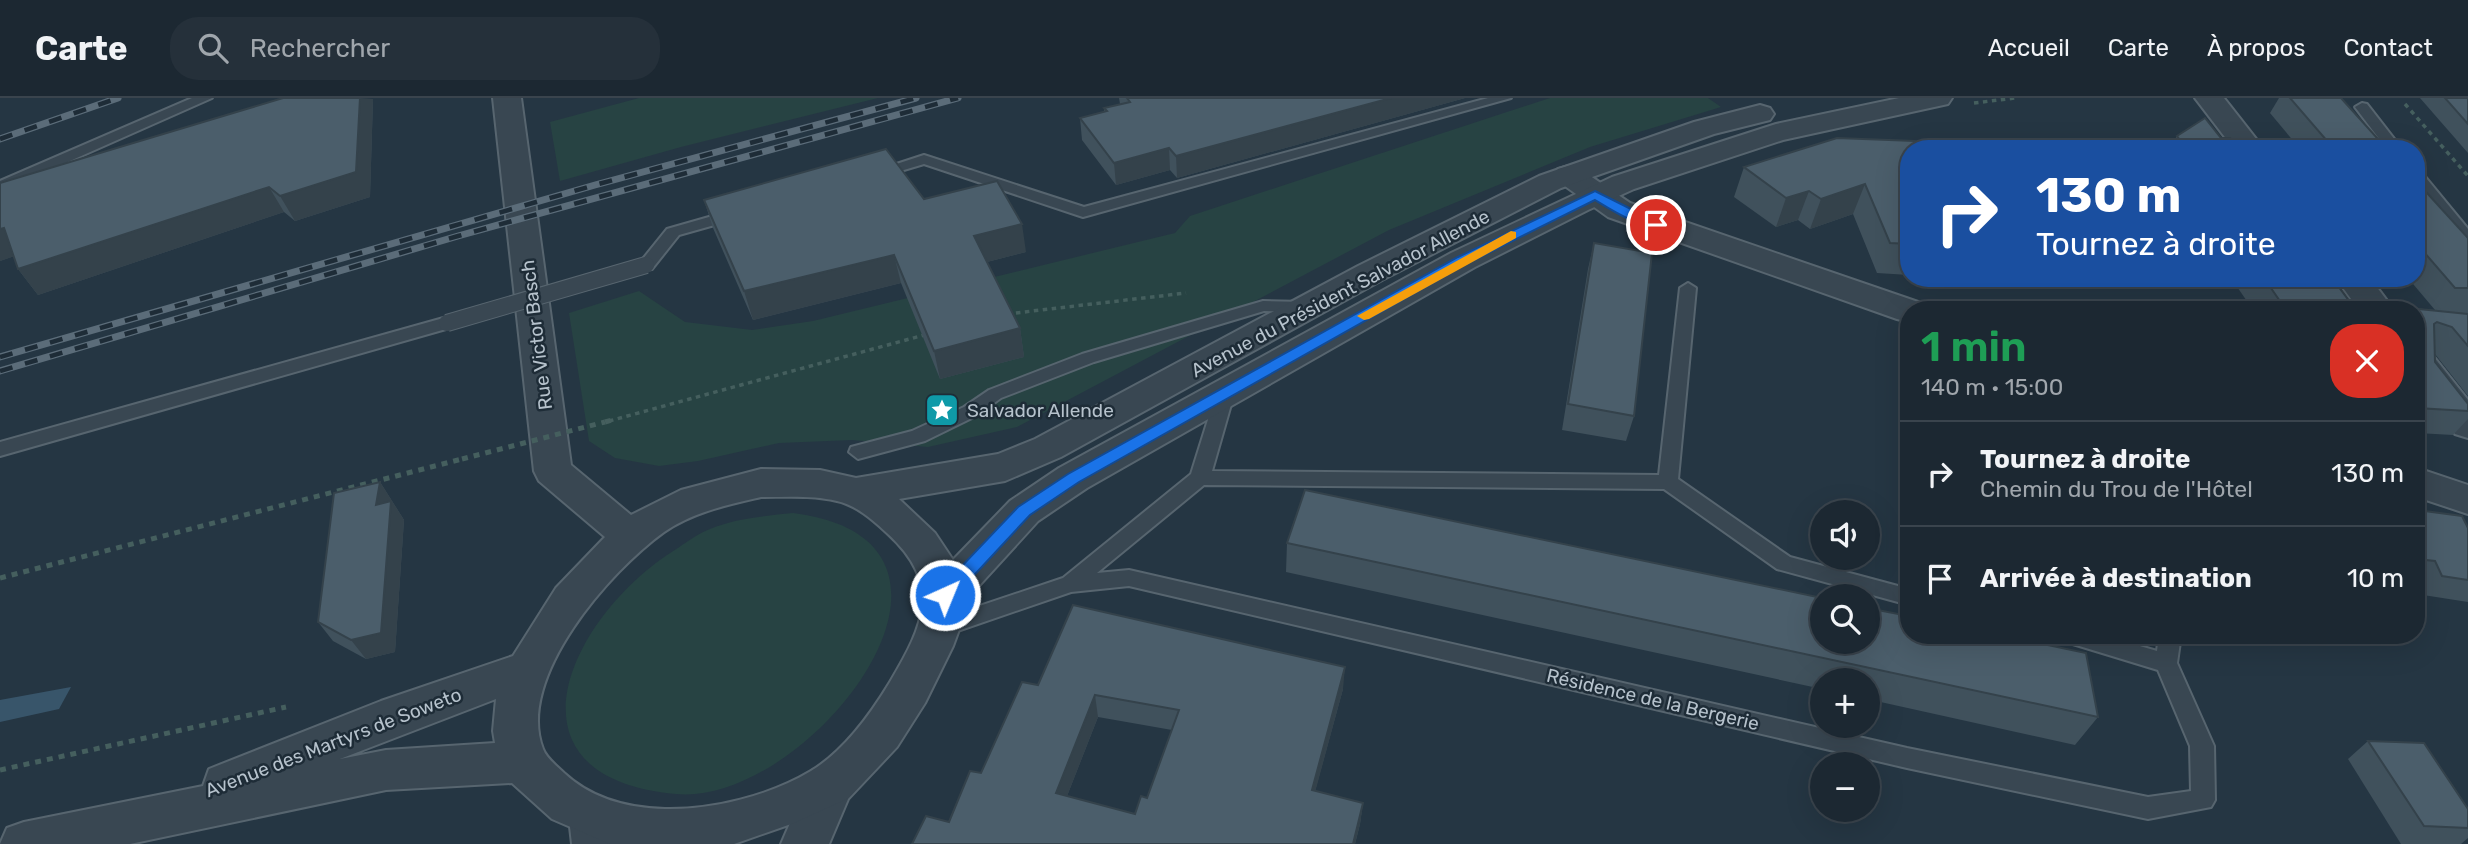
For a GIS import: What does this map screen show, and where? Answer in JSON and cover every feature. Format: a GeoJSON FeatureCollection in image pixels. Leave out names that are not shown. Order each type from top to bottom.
{"type":"FeatureCollection","features":[{"type":"Feature","properties":{"kind":"street","name":"Rue Victor Basch"},"geometry":{"type":"LineString","coordinates":[[507,98],[553,471],[631,537]]}},
{"type":"Feature","properties":{"kind":"street","name":"Avenue du Président Salvador Allende"},"geometry":{"type":"LineString","coordinates":[[830,785],[863,754],[900,710],[942,612],[1024,511],[1073,478],[1704,128],[1829,98]]}},
{"type":"Feature","properties":{"kind":"street","name":"Avenue du Président Salvador Allende"},"geometry":{"type":"LineString","coordinates":[[856,472],[1005,467],[1048,448],[1308,307],[1480,218],[1591,191],[1776,133],[1938,98]]}},
{"type":"Feature","properties":{"kind":"street"},"geometry":{"type":"LineString","coordinates":[[2209,98],[2242,140]]}},
{"type":"Feature","properties":{"kind":"street"},"geometry":{"type":"LineString","coordinates":[[1591,191],[1675,232],[1900,308]]}},
{"type":"Feature","properties":{"kind":"street"},"geometry":{"type":"LineString","coordinates":[[2359,287],[2370,301]]}},
{"type":"Feature","properties":{"kind":"street"},"geometry":{"type":"LineString","coordinates":[[2425,370],[2468,425]]}},
{"type":"Feature","properties":{"kind":"street"},"geometry":{"type":"LineString","coordinates":[[830,785],[763,815],[702,830],[595,831],[554,795],[524,762],[516,730],[519,699],[528,669],[554,624],[584,582],[631,537],[658,517],[693,502],[761,483],[842,487],[856,472],[876,504],[916,535],[936,567],[942,612]]}},
{"type":"Feature","properties":{"kind":"street"},"geometry":{"type":"LineString","coordinates":[[2425,485],[2468,499]]}},
{"type":"Feature","properties":{"kind":"street","name":"Avenue des Martyrs de Soweto"},"geometry":{"type":"LineString","coordinates":[[139,818],[397,715],[528,669]]}},
{"type":"Feature","properties":{"kind":"street","name":"Avenue des Martyrs de Soweto"},"geometry":{"type":"LineString","coordinates":[[24,844],[139,818],[386,770],[524,762]]}},
{"type":"Feature","properties":{"kind":"street"},"geometry":{"type":"LineString","coordinates":[[805,844],[830,785]]}},
{"type":"Feature","properties":{"kind":"lane"},"geometry":{"type":"LineString","coordinates":[[0,187],[150,118],[205,98]]}},
{"type":"Feature","properties":{"kind":"lane"},"geometry":{"type":"LineString","coordinates":[[858,178],[924,159],[1083,212],[1504,98]]}},
{"type":"Feature","properties":{"kind":"lane"},"geometry":{"type":"LineString","coordinates":[[2362,107],[2388,140]]}},
{"type":"Feature","properties":{"kind":"lane"},"geometry":{"type":"LineString","coordinates":[[2425,186],[2468,239]]}},
{"type":"Feature","properties":{"kind":"lane"},"geometry":{"type":"LineString","coordinates":[[0,449],[646,265],[673,232],[752,209]]}},
{"type":"Feature","properties":{"kind":"lane"},"geometry":{"type":"LineString","coordinates":[[1668,482],[1688,288]]}},
{"type":"Feature","properties":{"kind":"lane"},"geometry":{"type":"LineString","coordinates":[[856,472],[918,436],[971,411],[995,394],[1088,358],[1263,306],[1308,307]]}},
{"type":"Feature","properties":{"kind":"lane"},"geometry":{"type":"LineString","coordinates":[[993,373],[995,394]]}},
{"type":"Feature","properties":{"kind":"lane"},"geometry":{"type":"LineString","coordinates":[[1070,584],[1200,478],[1224,394]]}},
{"type":"Feature","properties":{"kind":"lane"},"geometry":{"type":"LineString","coordinates":[[1200,478],[1668,482],[1784,562],[1900,594]]}},
{"type":"Feature","properties":{"kind":"lane","name":"Résidence de la Bergerie"},"geometry":{"type":"LineString","coordinates":[[942,612],[1070,584],[1129,578],[1907,758],[2148,808],[2203,800],[2202,746],[2166,663]]}},
{"type":"Feature","properties":{"kind":"lane"},"geometry":{"type":"LineString","coordinates":[[2102,644],[2166,663],[2169,644]]}},
{"type":"Feature","properties":{"kind":"path"},"geometry":{"type":"LineString","coordinates":[[2399,98],[2468,176]]}},
{"type":"Feature","properties":{"kind":"path"},"geometry":{"type":"LineString","coordinates":[[1000,314],[1189,292]]}},
{"type":"Feature","properties":{"kind":"path"},"geometry":{"type":"LineString","coordinates":[[0,578],[605,422],[934,332]]}},
{"type":"Feature","properties":{"kind":"path"},"geometry":{"type":"LineString","coordinates":[[0,770],[295,705]]}},
{"type":"Feature","properties":{"kind":"green space"},"geometry":{"type":"Polygon","coordinates":[[[639,98],[878,98],[681,147],[560,181],[550,122],[639,98]]]}},
{"type":"Feature","properties":{"kind":"green space"},"geometry":{"type":"Polygon","coordinates":[[[1550,98],[1708,98],[1721,107],[1590,147],[1389,230],[1017,427],[928,447],[852,440],[779,443],[698,461],[659,466],[615,458],[589,441],[569,313],[639,291],[685,322],[752,330],[813,321],[1175,233],[1190,216],[1550,98]]]}},
{"type":"Feature","properties":{"kind":"green space"},"geometry":{"type":"Polygon","coordinates":[[[793,513],[857,534],[887,571],[889,618],[868,669],[830,718],[781,760],[728,787],[676,794],[619,781],[583,757],[567,726],[568,689],[582,649],[607,611],[640,576],[702,533],[740,520],[793,513]]]}},
{"type":"Feature","properties":{"kind":"water"},"geometry":{"type":"Polygon","coordinates":[[[71,687],[59,709],[0,722],[0,700],[71,687]]]}},
{"type":"Feature","properties":{"kind":"building"},"geometry":{"type":"Polygon","coordinates":[[[283,98],[360,98],[356,172],[280,196],[269,187],[18,269],[4,228],[0,229],[0,183],[283,98]]]}},
{"type":"Feature","properties":{"kind":"building"},"geometry":{"type":"Polygon","coordinates":[[[1127,98],[1391,98],[1176,156],[1169,148],[1114,163],[1080,118],[1107,111],[1104,108],[1130,102],[1127,98]]]}},
{"type":"Feature","properties":{"kind":"building"},"geometry":{"type":"Polygon","coordinates":[[[2290,98],[2341,98],[2379,140],[2326,140],[2290,98]]]}},
{"type":"Feature","properties":{"kind":"building"},"geometry":{"type":"Polygon","coordinates":[[[2445,98],[2468,98],[2468,124],[2445,98]]]}},
{"type":"Feature","properties":{"kind":"building"},"geometry":{"type":"Polygon","coordinates":[[[2205,118],[2221,138],[2231,140],[2180,140],[2177,136],[2205,118]]]}},
{"type":"Feature","properties":{"kind":"building"},"geometry":{"type":"Polygon","coordinates":[[[1837,138],[1900,140],[1900,244],[1890,243],[1865,184],[1821,199],[1809,191],[1786,198],[1744,167],[1837,138]]]}},
{"type":"Feature","properties":{"kind":"building"},"geometry":{"type":"Polygon","coordinates":[[[886,149],[924,199],[997,181],[1022,224],[974,236],[1020,328],[934,351],[894,255],[744,291],[704,200],[886,149]]]}},
{"type":"Feature","properties":{"kind":"building"},"geometry":{"type":"Polygon","coordinates":[[[2425,191],[2468,238],[2468,288],[2455,288],[2425,253],[2425,191]]]}},
{"type":"Feature","properties":{"kind":"building"},"geometry":{"type":"Polygon","coordinates":[[[1594,243],[1652,253],[1634,416],[1568,404],[1594,243]]]}},
{"type":"Feature","properties":{"kind":"building"},"geometry":{"type":"Polygon","coordinates":[[[2270,287],[2339,287],[2349,301],[2280,301],[2270,287]]]}},
{"type":"Feature","properties":{"kind":"building"},"geometry":{"type":"Polygon","coordinates":[[[2425,310],[2468,314],[2468,346],[2452,327],[2437,322],[2434,324],[2435,362],[2468,404],[2468,411],[2425,408],[2425,310]]]}},
{"type":"Feature","properties":{"kind":"building"},"geometry":{"type":"Polygon","coordinates":[[[380,482],[376,505],[391,501],[381,633],[351,640],[318,622],[334,493],[380,482]]]}},
{"type":"Feature","properties":{"kind":"building"},"geometry":{"type":"Polygon","coordinates":[[[1305,490],[1810,595],[1810,654],[1880,654],[1880,610],[1900,614],[1900,644],[2043,644],[2086,653],[2098,717],[1880,670],[1880,668],[1870,668],[1287,543],[1305,490]]]}},
{"type":"Feature","properties":{"kind":"building"},"geometry":{"type":"Polygon","coordinates":[[[2425,511],[2462,516],[2468,528],[2468,580],[2442,576],[2435,561],[2425,560],[2425,511]]]}},
{"type":"Feature","properties":{"kind":"building"},"geometry":{"type":"Polygon","coordinates":[[[1073,605],[1345,667],[1312,790],[1363,803],[1353,844],[912,844],[926,816],[949,822],[970,771],[981,773],[1022,682],[1038,685],[1073,605]],[[1095,695],[1056,793],[1135,814],[1141,796],[1147,798],[1179,710],[1095,695]]]}},
{"type":"Feature","properties":{"kind":"building"},"geometry":{"type":"Polygon","coordinates":[[[2368,741],[2424,743],[2468,809],[2468,828],[2424,826],[2368,741]]]}},
{"type":"Feature","properties":{"kind":"railway"},"geometry":{"type":"LineString","coordinates":[[0,139],[118,98]]}},
{"type":"Feature","properties":{"kind":"railway"},"geometry":{"type":"LineString","coordinates":[[0,357],[595,185],[916,98]]}},
{"type":"Feature","properties":{"kind":"railway"},"geometry":{"type":"LineString","coordinates":[[0,371],[458,236],[958,98]]}},
{"type":"Feature","properties":{"kind":"slow traffic"},"geometry":{"type":"LineString","coordinates":[[1364,316],[1511,235]]}},
{"type":"Feature","properties":{"kind":"place","name":"Salvador Allende"},"geometry":{"type":"Point","coordinates":[942,410]}},
{"type":"Feature","properties":{"kind":"route"},"geometry":{"type":"LineString","coordinates":[[945,595],[1024,511],[1073,478],[1463,260],[1559,210],[1595,194],[1619,210],[1656,225]]}}]}
